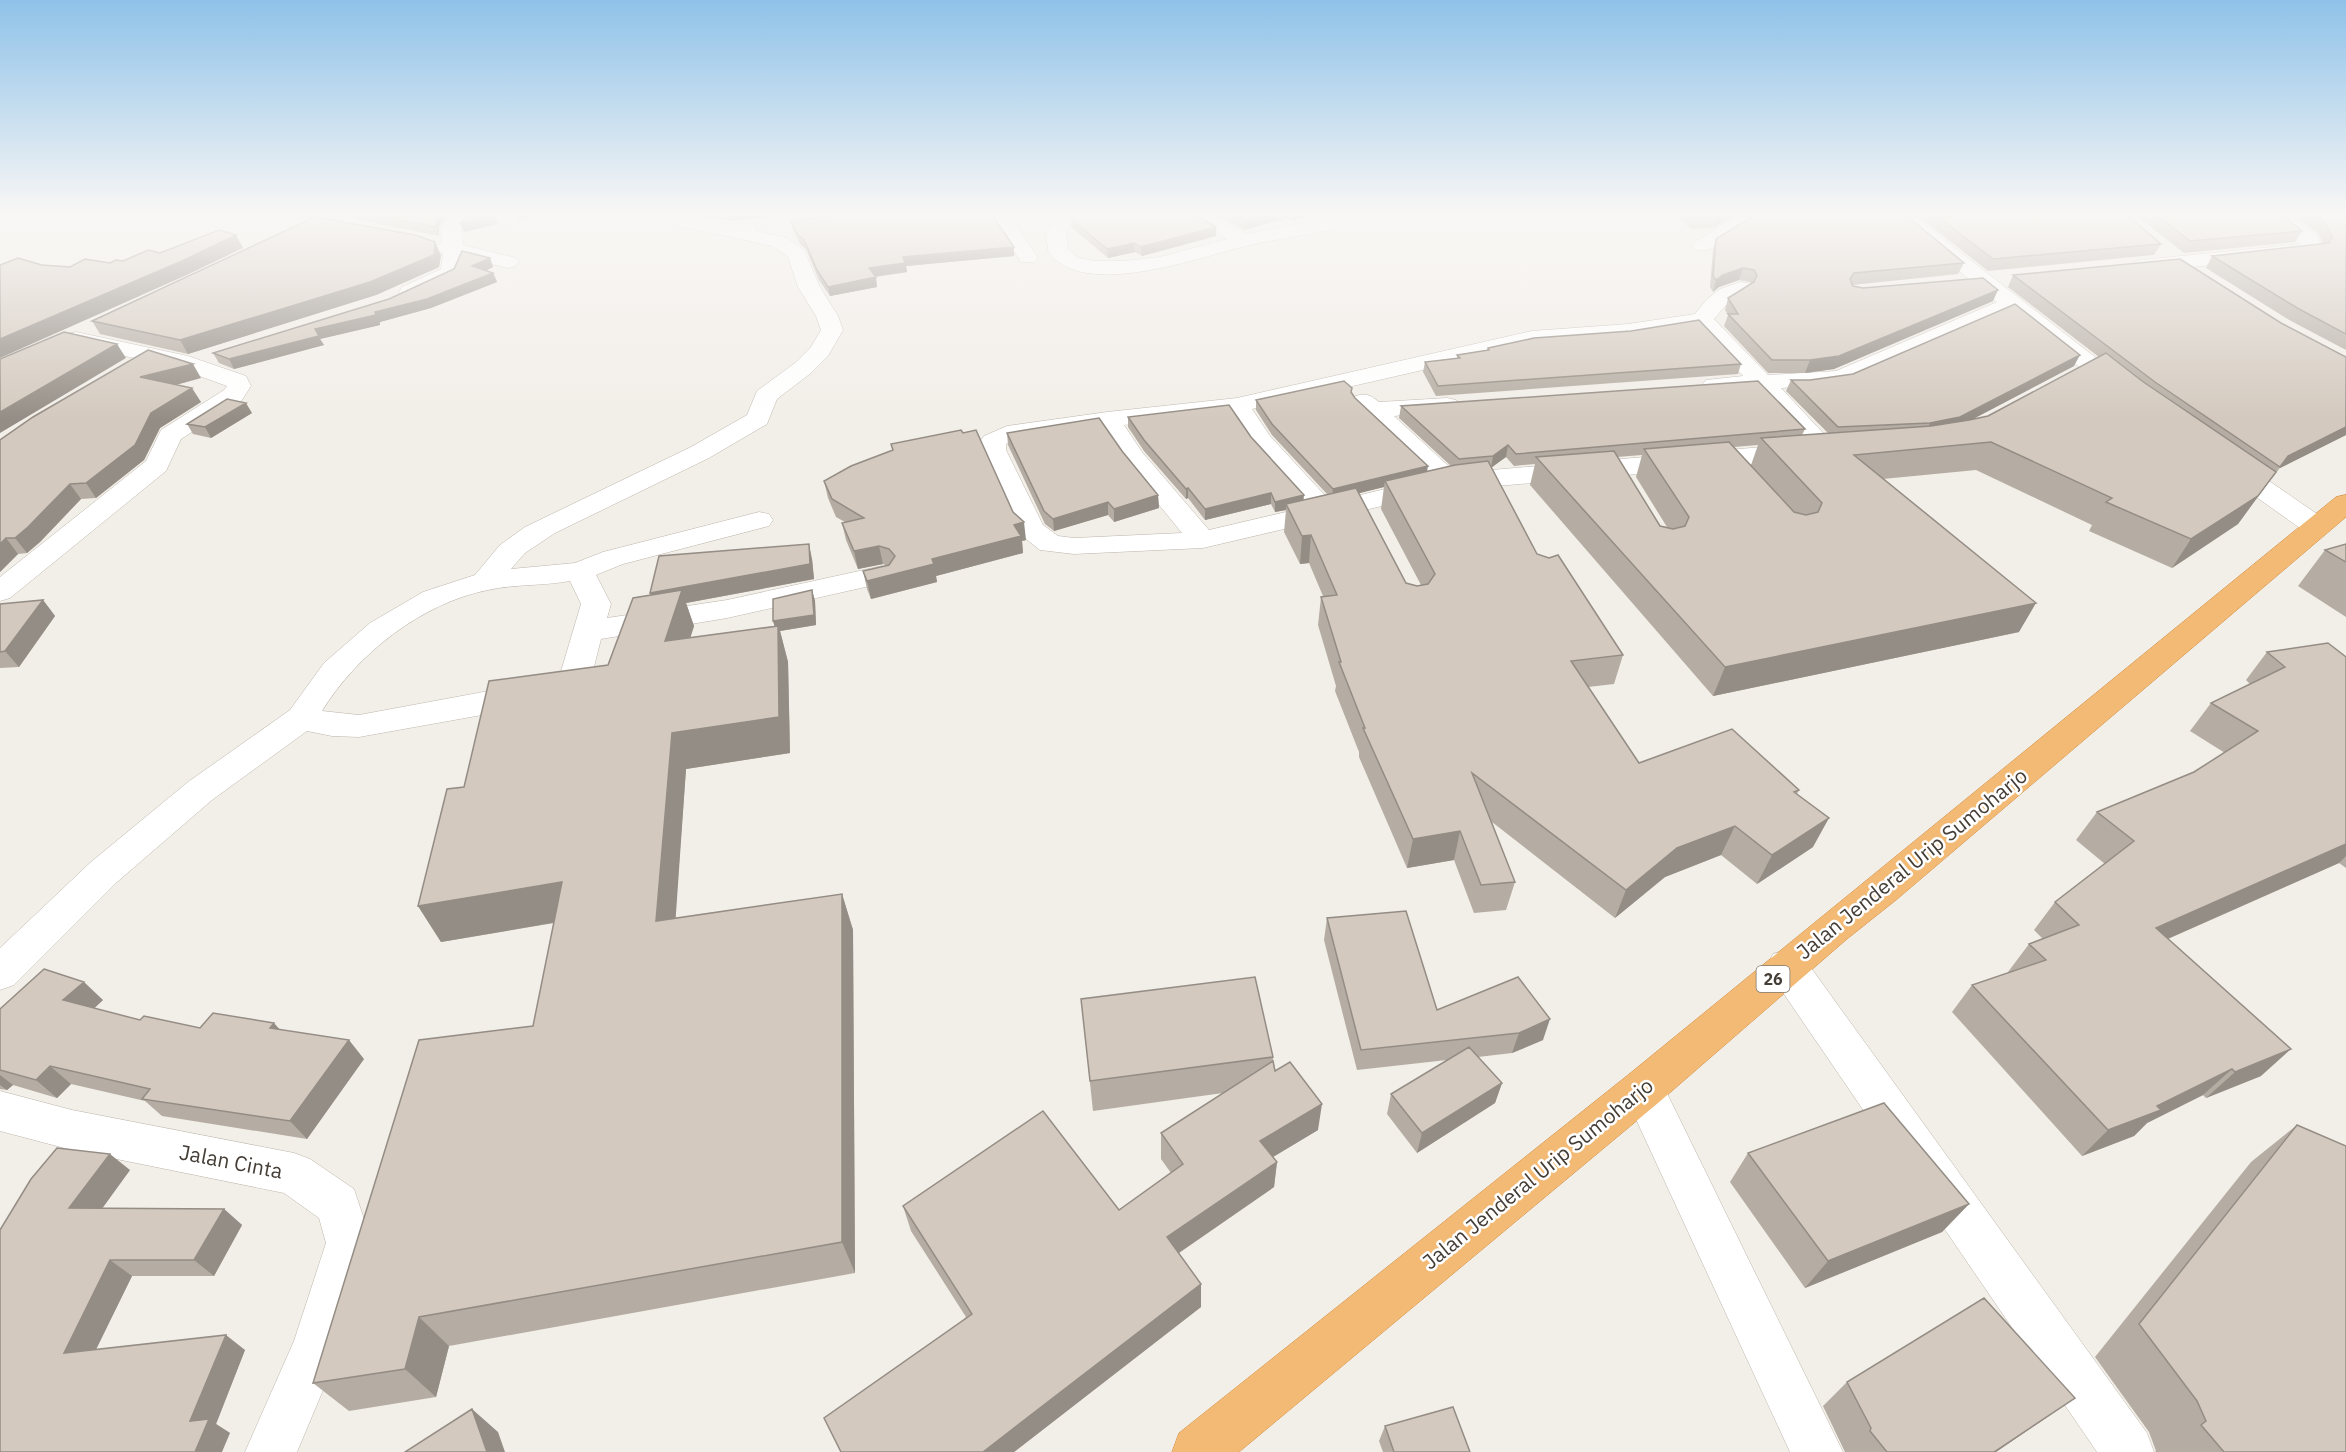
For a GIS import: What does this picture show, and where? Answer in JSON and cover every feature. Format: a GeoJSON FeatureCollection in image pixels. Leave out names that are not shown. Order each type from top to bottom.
{"type":"FeatureCollection","features":[{"type":"Feature","properties":{"kind":"highway","name":"Jalan Jenderal Urip Sumoharjo"},"geometry":{"type":"LineString","coordinates":[[1198,1452],[1643,1089],[1787,966],[1883,890],[2331,515]]}},
{"type":"Feature","properties":{"kind":"street"},"geometry":{"type":"LineString","coordinates":[[386,301],[430,284]]}},
{"type":"Feature","properties":{"kind":"street"},"geometry":{"type":"LineString","coordinates":[[486,581],[494,574],[496,565],[512,549],[545,527],[664,470],[759,419],[766,396],[803,368],[828,340],[832,330],[827,316],[807,284]]}},
{"type":"Feature","properties":{"kind":"street"},"geometry":{"type":"LineString","coordinates":[[1998,284],[2012,303],[2083,372],[2137,401]]}},
{"type":"Feature","properties":{"kind":"street"},"geometry":{"type":"LineString","coordinates":[[1702,320],[1762,382],[1836,449],[1726,458],[1621,478],[1493,477],[1450,482],[1367,513],[1325,511],[1266,527],[1203,540],[1074,546],[1050,544],[1031,529],[993,450],[993,441],[1007,434],[1107,419],[1237,405],[1532,338],[1628,331],[1702,320],[1718,300],[1728,292],[1740,288]]}},
{"type":"Feature","properties":{"kind":"street"},"geometry":{"type":"LineString","coordinates":[[1691,387],[1762,382],[1805,382],[1840,378],[2012,303]]}},
{"type":"Feature","properties":{"kind":"street"},"geometry":{"type":"LineString","coordinates":[[0,592],[157,465],[170,435],[232,395],[239,386],[238,381],[226,375],[186,364],[151,355],[65,340],[102,323]]}},
{"type":"Feature","properties":{"kind":"street"},"geometry":{"type":"LineString","coordinates":[[186,364],[226,351]]}},
{"type":"Feature","properties":{"kind":"street"},"geometry":{"type":"LineString","coordinates":[[122,372],[151,355]]}},
{"type":"Feature","properties":{"kind":"street"},"geometry":{"type":"LineString","coordinates":[[1344,382],[1450,482]]}},
{"type":"Feature","properties":{"kind":"street"},"geometry":{"type":"LineString","coordinates":[[1374,410],[1468,403]]}},
{"type":"Feature","properties":{"kind":"street"},"geometry":{"type":"LineString","coordinates":[[1237,405],[1261,441],[1325,511]]}},
{"type":"Feature","properties":{"kind":"street"},"geometry":{"type":"LineString","coordinates":[[1107,419],[1133,457],[1203,540]]}},
{"type":"Feature","properties":{"kind":"street"},"geometry":{"type":"LineString","coordinates":[[2213,454],[2331,515]]}},
{"type":"Feature","properties":{"kind":"street"},"geometry":{"type":"LineString","coordinates":[[1726,458],[1749,483]]}},
{"type":"Feature","properties":{"kind":"street"},"geometry":{"type":"LineString","coordinates":[[1493,477],[1508,506]]}},
{"type":"Feature","properties":{"kind":"street"},"geometry":{"type":"LineString","coordinates":[[0,973],[104,872],[200,790],[302,718],[343,662],[381,627],[440,596],[486,581],[580,571],[608,560],[759,520]]}},
{"type":"Feature","properties":{"kind":"street"},"geometry":{"type":"LineString","coordinates":[[0,564],[36,563]]}},
{"type":"Feature","properties":{"kind":"street"},"geometry":{"type":"LineString","coordinates":[[302,718],[332,725],[359,726],[560,690],[572,685],[596,604],[580,571]]}},
{"type":"Feature","properties":{"kind":"street"},"geometry":{"type":"LineString","coordinates":[[588,632],[629,623],[727,609],[882,575]]}},
{"type":"Feature","properties":{"kind":"street"},"geometry":{"type":"LineString","coordinates":[[1787,966],[2128,1452]]}},
{"type":"Feature","properties":{"kind":"street"},"geometry":{"type":"LineString","coordinates":[[1643,1089],[1817,1452]]}},
{"type":"Feature","properties":{"kind":"street","name":"Jalan Cinta"},"geometry":{"type":"LineString","coordinates":[[0,1111],[72,1130],[294,1174],[338,1205],[349,1243],[317,1345],[271,1452]]}},
{"type":"Feature","properties":{"kind":"street"},"geometry":{"type":"LineString","coordinates":[[45,1165],[72,1130]]}},
{"type":"Feature","properties":{"kind":"building"},"geometry":{"type":"Polygon","coordinates":[[[0,284],[129,284],[0,339],[0,284]]]}},
{"type":"Feature","properties":{"kind":"building"},"geometry":{"type":"Polygon","coordinates":[[[172,284],[364,284],[180,340],[92,321],[172,284]]]}},
{"type":"Feature","properties":{"kind":"building"},"geometry":{"type":"Polygon","coordinates":[[[422,284],[466,284],[427,299],[375,312],[376,315],[315,329],[319,336],[229,359],[213,353],[389,299],[422,284]]]}},
{"type":"Feature","properties":{"kind":"building"},"geometry":{"type":"Polygon","coordinates":[[[826,284],[844,284],[828,287],[826,284]]]}},
{"type":"Feature","properties":{"kind":"building"},"geometry":{"type":"Polygon","coordinates":[[[1751,284],[1852,284],[1863,288],[1914,284],[1990,284],[1998,290],[1839,356],[1810,360],[1772,360],[1728,314],[1738,314],[1728,298],[1751,284]]]}},
{"type":"Feature","properties":{"kind":"building"},"geometry":{"type":"Polygon","coordinates":[[[2025,284],[2219,284],[2281,323],[2346,357],[2346,427],[2288,456],[2280,467],[2155,382],[2025,284]]]}},
{"type":"Feature","properties":{"kind":"building"},"geometry":{"type":"Polygon","coordinates":[[[2258,284],[2346,284],[2346,334],[2258,284]]]}},
{"type":"Feature","properties":{"kind":"building"},"geometry":{"type":"Polygon","coordinates":[[[2015,304],[2080,355],[1960,417],[1930,423],[1838,427],[1791,380],[1810,380],[1853,374],[2015,304]]]}},
{"type":"Feature","properties":{"kind":"building"},"geometry":{"type":"Polygon","coordinates":[[[1699,320],[1741,364],[1438,386],[1425,362],[1460,358],[1457,355],[1489,350],[1488,348],[1534,338],[1631,331],[1699,320]]]}},
{"type":"Feature","properties":{"kind":"building"},"geometry":{"type":"Polygon","coordinates":[[[64,332],[117,344],[0,412],[0,359],[64,332]]]}},
{"type":"Feature","properties":{"kind":"building"},"geometry":{"type":"Polygon","coordinates":[[[148,350],[193,364],[140,377],[192,388],[151,413],[135,445],[86,483],[70,484],[28,527],[15,538],[6,538],[0,544],[0,440],[33,417],[148,350]]]}},
{"type":"Feature","properties":{"kind":"building"},"geometry":{"type":"Polygon","coordinates":[[[2106,353],[2142,381],[2276,472],[2258,496],[2191,539],[2106,502],[2112,498],[1991,442],[1854,455],[2036,603],[1725,667],[1536,457],[1614,451],[1660,526],[1673,529],[1685,526],[1689,517],[1644,449],[1729,442],[1794,512],[1806,515],[1818,512],[1822,503],[1761,438],[1931,426],[1988,416],[2106,353]]]}},
{"type":"Feature","properties":{"kind":"building"},"geometry":{"type":"Polygon","coordinates":[[[1344,381],[1352,388],[1351,392],[1355,398],[1428,466],[1333,489],[1272,424],[1256,400],[1344,381]]]}},
{"type":"Feature","properties":{"kind":"building"},"geometry":{"type":"Polygon","coordinates":[[[1758,381],[1805,429],[1516,454],[1508,445],[1493,456],[1459,459],[1401,406],[1758,381]]]}},
{"type":"Feature","properties":{"kind":"building"},"geometry":{"type":"Polygon","coordinates":[[[227,399],[246,403],[205,427],[187,424],[227,399]]]}},
{"type":"Feature","properties":{"kind":"building"},"geometry":{"type":"Polygon","coordinates":[[[1229,405],[1251,437],[1304,495],[1275,502],[1271,493],[1205,509],[1144,440],[1128,417],[1229,405]]]}},
{"type":"Feature","properties":{"kind":"building"},"geometry":{"type":"Polygon","coordinates":[[[1099,418],[1122,451],[1158,495],[1114,509],[1108,502],[1053,519],[1044,511],[1007,433],[1099,418]]]}},
{"type":"Feature","properties":{"kind":"building"},"geometry":{"type":"Polygon","coordinates":[[[961,430],[963,433],[976,430],[1013,512],[1024,522],[1014,525],[1021,536],[932,559],[934,564],[867,581],[863,571],[889,565],[895,556],[889,549],[879,546],[854,551],[842,523],[864,518],[832,499],[824,481],[851,466],[893,450],[891,444],[961,430]]]}},
{"type":"Feature","properties":{"kind":"building"},"geometry":{"type":"Polygon","coordinates":[[[1488,461],[1537,554],[1549,558],[1558,555],[1623,655],[1571,661],[1639,763],[1732,729],[1799,790],[1794,792],[1829,818],[1772,855],[1735,826],[1677,848],[1626,890],[1472,773],[1515,882],[1481,885],[1460,831],[1413,839],[1363,728],[1365,728],[1339,662],[1341,662],[1321,597],[1337,595],[1311,535],[1302,536],[1286,504],[1356,488],[1406,583],[1417,586],[1428,584],[1435,574],[1385,481],[1455,465],[1488,461]]]}},
{"type":"Feature","properties":{"kind":"building"},"geometry":{"type":"Polygon","coordinates":[[[809,544],[810,564],[650,593],[659,556],[809,544]]]}},
{"type":"Feature","properties":{"kind":"building"},"geometry":{"type":"Polygon","coordinates":[[[2346,544],[2346,562],[2325,550],[2346,544]]]}},
{"type":"Feature","properties":{"kind":"building"},"geometry":{"type":"Polygon","coordinates":[[[682,590],[665,641],[778,626],[779,717],[672,733],[656,921],[842,894],[842,1242],[419,1317],[405,1369],[313,1383],[419,1040],[533,1026],[562,882],[418,906],[447,789],[464,787],[489,681],[608,665],[633,598],[682,590]]]}},
{"type":"Feature","properties":{"kind":"building"},"geometry":{"type":"Polygon","coordinates":[[[812,590],[814,615],[773,621],[773,599],[812,590]]]}},
{"type":"Feature","properties":{"kind":"building"},"geometry":{"type":"Polygon","coordinates":[[[43,600],[5,651],[0,652],[0,604],[43,600]]]}},
{"type":"Feature","properties":{"kind":"building"},"geometry":{"type":"Polygon","coordinates":[[[2328,643],[2346,657],[2346,844],[2156,928],[2291,1049],[2235,1072],[2232,1069],[2157,1106],[2161,1110],[2108,1130],[1972,985],[2046,960],[2029,944],[2079,925],[2055,902],[2134,841],[2097,812],[2194,772],[2258,731],[2211,703],[2285,667],[2267,652],[2328,643]]]}},
{"type":"Feature","properties":{"kind":"building"},"geometry":{"type":"Polygon","coordinates":[[[1406,911],[1437,1010],[1518,977],[1550,1019],[1519,1033],[1361,1050],[1327,918],[1406,911]]]}},
{"type":"Feature","properties":{"kind":"building"},"geometry":{"type":"Polygon","coordinates":[[[44,969],[84,982],[63,1000],[140,1020],[144,1016],[200,1028],[213,1013],[274,1023],[270,1028],[349,1040],[290,1121],[142,1099],[150,1089],[50,1066],[36,1080],[0,1070],[0,1009],[44,969]]]}},
{"type":"Feature","properties":{"kind":"building"},"geometry":{"type":"Polygon","coordinates":[[[1255,977],[1273,1057],[1090,1081],[1081,999],[1255,977]]]}},
{"type":"Feature","properties":{"kind":"building"},"geometry":{"type":"Polygon","coordinates":[[[1469,1047],[1502,1083],[1422,1133],[1391,1094],[1469,1047]]]}},
{"type":"Feature","properties":{"kind":"building"},"geometry":{"type":"Polygon","coordinates":[[[1273,1061],[1275,1071],[1290,1062],[1322,1104],[1260,1141],[1277,1162],[1167,1237],[1201,1284],[983,1452],[841,1452],[824,1418],[972,1314],[903,1206],[1043,1111],[1119,1210],[1183,1164],[1161,1133],[1273,1061]]]}},
{"type":"Feature","properties":{"kind":"building"},"geometry":{"type":"Polygon","coordinates":[[[1884,1103],[1969,1204],[1828,1261],[1748,1153],[1884,1103]]]}},
{"type":"Feature","properties":{"kind":"building"},"geometry":{"type":"Polygon","coordinates":[[[2297,1125],[2346,1146],[2346,1452],[2224,1452],[2201,1425],[2206,1421],[2197,1401],[2139,1324],[2297,1125]]]}},
{"type":"Feature","properties":{"kind":"building"},"geometry":{"type":"Polygon","coordinates":[[[57,1148],[110,1154],[69,1208],[224,1209],[194,1260],[110,1260],[64,1353],[226,1335],[190,1421],[209,1419],[195,1452],[0,1452],[0,1230],[31,1179],[57,1148]]]}},
{"type":"Feature","properties":{"kind":"building"},"geometry":{"type":"Polygon","coordinates":[[[1984,1298],[2075,1398],[1994,1452],[1887,1452],[1870,1431],[1871,1428],[1847,1382],[1984,1298]]]}},
{"type":"Feature","properties":{"kind":"building"},"geometry":{"type":"Polygon","coordinates":[[[1453,1407],[1470,1452],[1394,1452],[1385,1426],[1453,1407]]]}},
{"type":"Feature","properties":{"kind":"building"},"geometry":{"type":"Polygon","coordinates":[[[472,1409],[487,1452],[405,1452],[472,1409]]]}}]}
